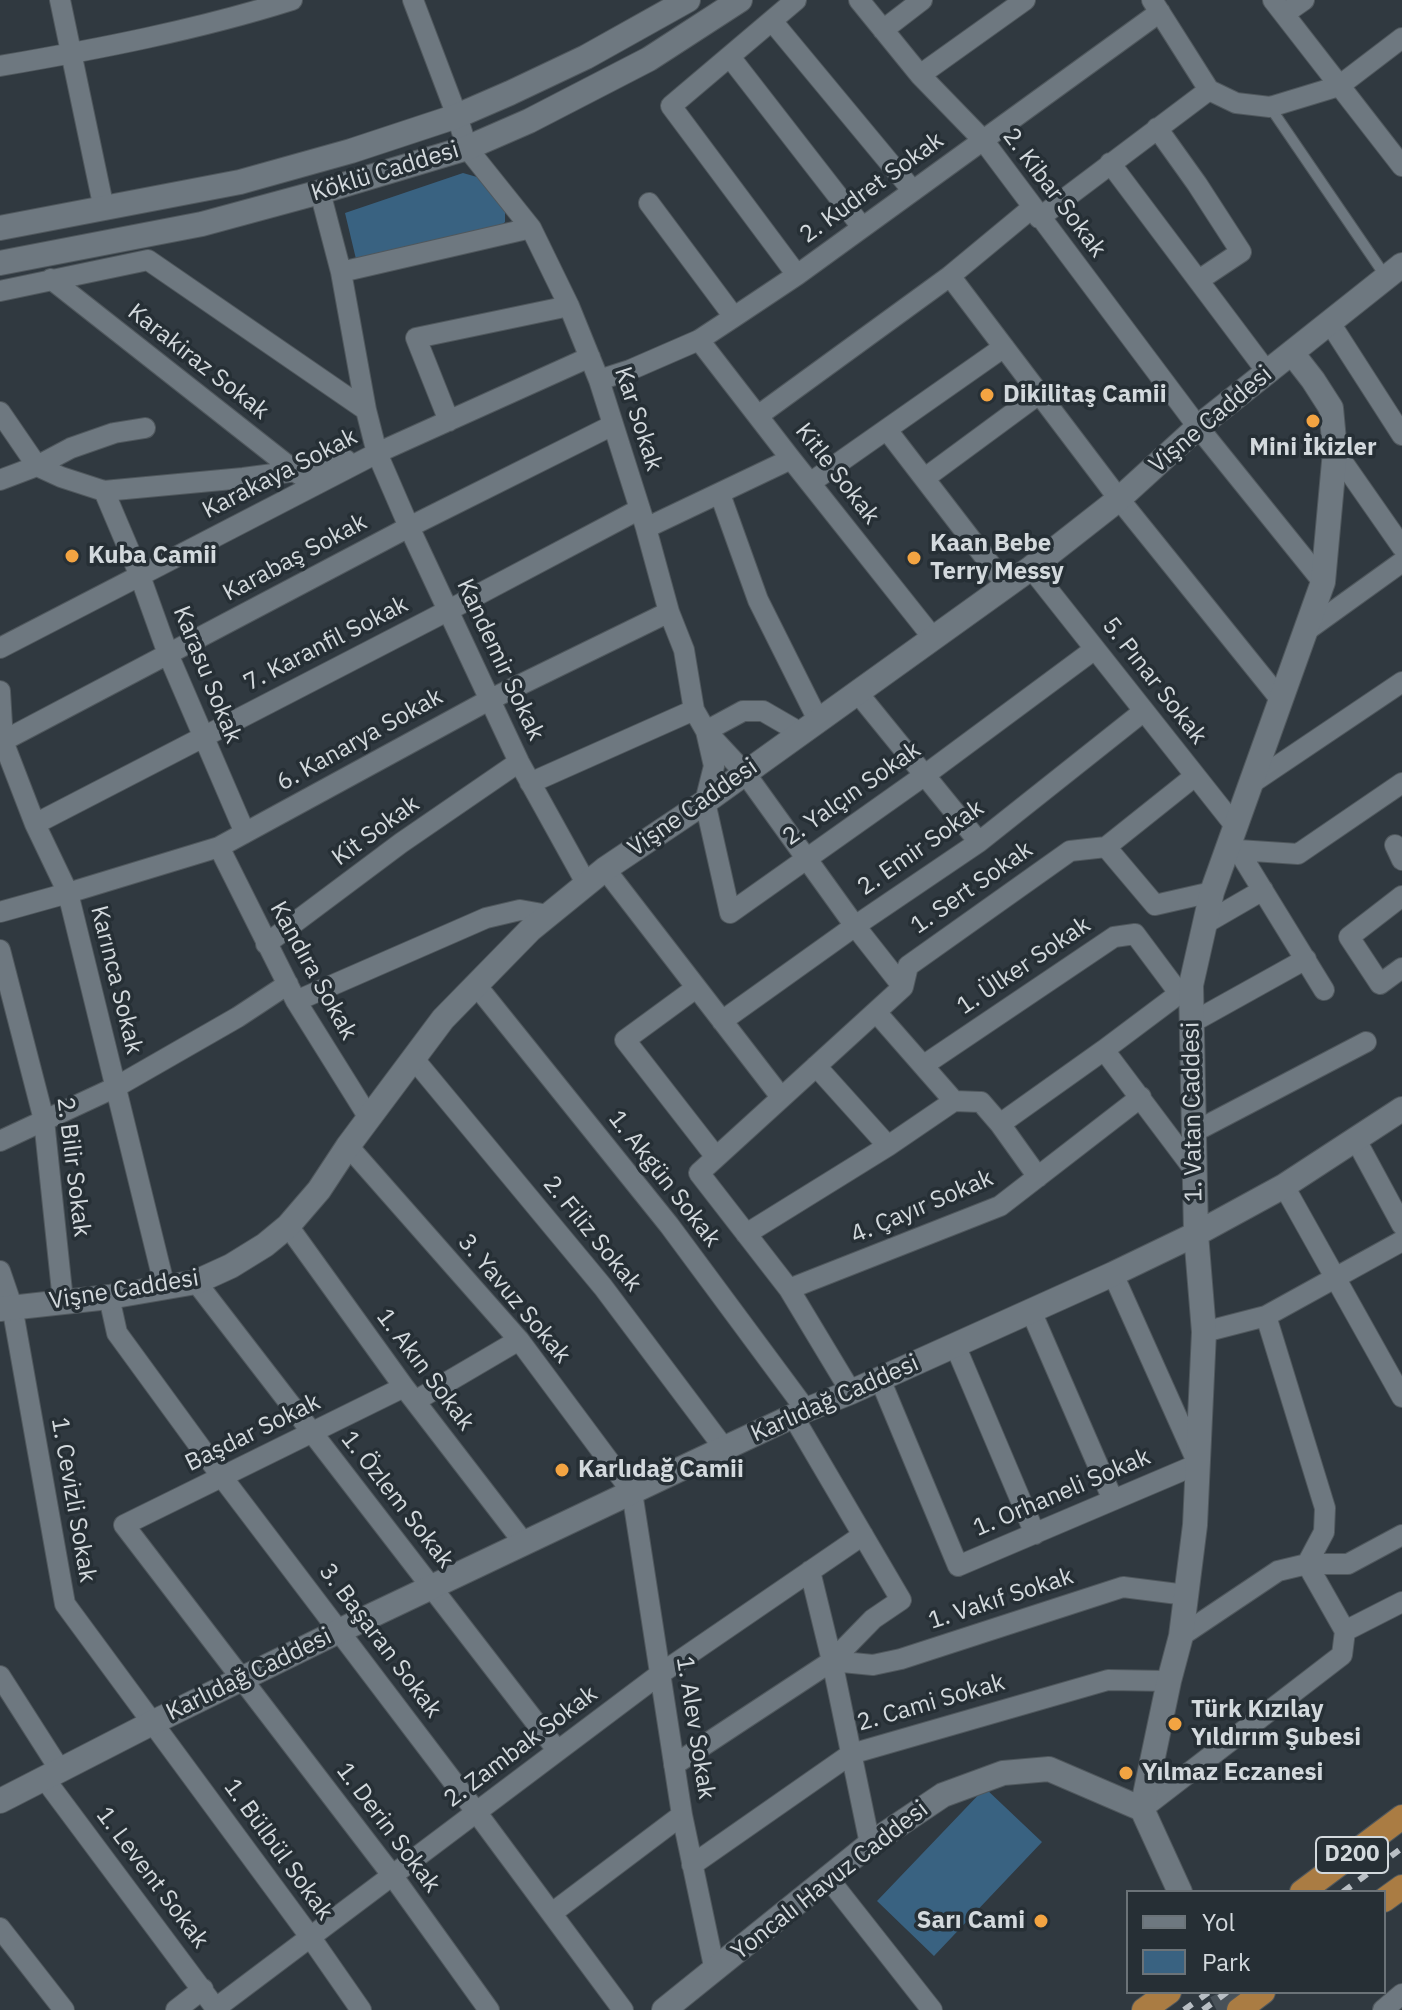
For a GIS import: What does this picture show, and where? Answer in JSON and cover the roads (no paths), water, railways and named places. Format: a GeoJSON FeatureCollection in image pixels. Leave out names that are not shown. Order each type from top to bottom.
{"type":"FeatureCollection","features":[{"type":"Feature","properties":{"kind":"highway","name":"D200"},"geometry":{"type":"LineString","coordinates":[[1305,1890],[1402,1817]]}},
{"type":"Feature","properties":{"kind":"highway"},"geometry":{"type":"LineString","coordinates":[[1144,2010],[1166,1994]]}},
{"type":"Feature","properties":{"kind":"main road","name":"Köklü Caddesi"},"geometry":{"type":"LineString","coordinates":[[0,228],[240,182],[351,151],[457,116],[586,57],[688,0]]}},
{"type":"Feature","properties":{"kind":"main road","name":"Köklü Caddesi"},"geometry":{"type":"LineString","coordinates":[[0,263],[202,224],[467,148],[529,121],[649,59],[740,0]]}},
{"type":"Feature","properties":{"kind":"main road","name":"Vişne Caddesi"},"geometry":{"type":"LineString","coordinates":[[6,1308],[109,1297],[196,1282],[231,1266],[265,1245],[288,1226],[319,1190],[443,1019],[530,930],[595,876],[705,802],[1031,568],[1119,499],[1198,427],[1394,272]]}},
{"type":"Feature","properties":{"kind":"main road","name":"1. Vatan Caddesi"},"geometry":{"type":"LineString","coordinates":[[1142,1809],[1181,1636],[1195,1525],[1204,1332],[1196,1234],[1191,1023],[1185,989],[1206,923],[1212,892],[1234,841],[1323,582],[1335,451],[1331,408],[1292,353]]}},
{"type":"Feature","properties":{"kind":"main road","name":"Karlıdağ Caddesi"},"geometry":{"type":"LineString","coordinates":[[0,1801],[339,1631],[724,1448],[1196,1234],[1284,1186],[1402,1109]]}},
{"type":"Feature","properties":{"kind":"main road","name":"Yoncalı Havuz Caddesi"},"geometry":{"type":"LineString","coordinates":[[664,2010],[870,1844],[943,1795],[1003,1773],[1049,1769],[1142,1809]]}},
{"type":"Feature","properties":{"kind":"main road"},"geometry":{"type":"LineString","coordinates":[[1142,1809],[1179,1890]]}},
{"type":"Feature","properties":{"kind":"street"},"geometry":{"type":"LineString","coordinates":[[60,0],[104,209]]}},
{"type":"Feature","properties":{"kind":"street"},"geometry":{"type":"LineString","coordinates":[[0,66],[248,14],[292,0]]}},
{"type":"Feature","properties":{"kind":"street"},"geometry":{"type":"LineString","coordinates":[[413,0],[467,148]]}},
{"type":"Feature","properties":{"kind":"street"},"geometry":{"type":"LineString","coordinates":[[796,0],[671,106],[797,275]]}},
{"type":"Feature","properties":{"kind":"street","name":"2. Kibar Sokak"},"geometry":{"type":"LineString","coordinates":[[859,0],[920,75],[983,140],[1198,427],[1323,582]]}},
{"type":"Feature","properties":{"kind":"street"},"geometry":{"type":"LineString","coordinates":[[883,30],[922,0]]}},
{"type":"Feature","properties":{"kind":"street"},"geometry":{"type":"LineString","coordinates":[[920,75],[1025,0]]}},
{"type":"Feature","properties":{"kind":"street"},"geometry":{"type":"LineString","coordinates":[[1304,0],[1279,7],[1402,166]]}},
{"type":"Feature","properties":{"kind":"street"},"geometry":{"type":"LineString","coordinates":[[1156,6],[1209,90],[1236,103],[1270,107],[1339,86],[1402,38]]}},
{"type":"Feature","properties":{"kind":"street","name":"2. Kudret Sokak"},"geometry":{"type":"LineString","coordinates":[[599,380],[699,340],[797,275],[983,140],[1156,6]]}},
{"type":"Feature","properties":{"kind":"street"},"geometry":{"type":"LineString","coordinates":[[772,21],[913,191]]}},
{"type":"Feature","properties":{"kind":"street"},"geometry":{"type":"LineString","coordinates":[[730,57],[862,227]]}},
{"type":"Feature","properties":{"kind":"street"},"geometry":{"type":"LineString","coordinates":[[759,415],[1209,90]]}},
{"type":"Feature","properties":{"kind":"street"},"geometry":{"type":"LineString","coordinates":[[1157,128],[1241,252],[1199,280]]}},
{"type":"Feature","properties":{"kind":"street","name":"Kar Sokak"},"geometry":{"type":"LineString","coordinates":[[467,148],[531,228],[590,357],[643,518],[669,612],[684,650],[694,710],[706,731],[745,773],[903,987]]}},
{"type":"Feature","properties":{"kind":"street"},"geometry":{"type":"LineString","coordinates":[[1110,163],[1267,372]]}},
{"type":"Feature","properties":{"kind":"street","name":"Kandemir Sokak"},"geometry":{"type":"LineString","coordinates":[[320,192],[341,272],[366,410],[377,453],[519,762],[530,783],[595,876],[696,988],[781,1097]]}},
{"type":"Feature","properties":{"kind":"street"},"geometry":{"type":"LineString","coordinates":[[649,203],[734,317]]}},
{"type":"Feature","properties":{"kind":"street"},"geometry":{"type":"LineString","coordinates":[[341,272],[531,228]]}},
{"type":"Feature","properties":{"kind":"street"},"geometry":{"type":"LineString","coordinates":[[0,291],[148,260],[366,410]]}},
{"type":"Feature","properties":{"kind":"street"},"geometry":{"type":"LineString","coordinates":[[950,276],[1119,499],[1281,700]]}},
{"type":"Feature","properties":{"kind":"street","name":"Karakiraz Sokak"},"geometry":{"type":"LineString","coordinates":[[51,279],[312,486]]}},
{"type":"Feature","properties":{"kind":"street"},"geometry":{"type":"LineString","coordinates":[[449,421],[416,338],[569,306]]}},
{"type":"Feature","properties":{"kind":"street"},"geometry":{"type":"LineString","coordinates":[[1330,323],[1402,435]]}},
{"type":"Feature","properties":{"kind":"street","name":"Kitle Sokak"},"geometry":{"type":"LineString","coordinates":[[699,340],[934,639]]}},
{"type":"Feature","properties":{"kind":"street"},"geometry":{"type":"LineString","coordinates":[[810,483],[1004,347]]}},
{"type":"Feature","properties":{"kind":"street","name":"Karakaya Sokak"},"geometry":{"type":"LineString","coordinates":[[0,648],[377,453],[590,357]]}},
{"type":"Feature","properties":{"kind":"street"},"geometry":{"type":"LineString","coordinates":[[925,478],[1039,394]]}},
{"type":"Feature","properties":{"kind":"street"},"geometry":{"type":"LineString","coordinates":[[0,412],[37,466],[104,491],[296,471],[377,453]]}},
{"type":"Feature","properties":{"kind":"street","name":"Karabaş Sokak"},"geometry":{"type":"LineString","coordinates":[[3,741],[409,527],[613,425]]}},
{"type":"Feature","properties":{"kind":"street"},"geometry":{"type":"LineString","coordinates":[[0,480],[37,466],[71,448],[114,433],[145,428]]}},
{"type":"Feature","properties":{"kind":"street"},"geometry":{"type":"LineString","coordinates":[[887,430],[1007,586]]}},
{"type":"Feature","properties":{"kind":"street"},"geometry":{"type":"LineString","coordinates":[[1335,451],[1402,547]]}},
{"type":"Feature","properties":{"kind":"street","name":"7. Karanfil Sokak"},"geometry":{"type":"LineString","coordinates":[[35,824],[449,610],[643,518],[720,494],[791,459]]}},
{"type":"Feature","properties":{"kind":"street","name":"Karasu Sokak"},"geometry":{"type":"LineString","coordinates":[[104,491],[140,576],[168,654],[245,833]]}},
{"type":"Feature","properties":{"kind":"street"},"geometry":{"type":"LineString","coordinates":[[720,494],[758,600],[810,726]]}},
{"type":"Feature","properties":{"kind":"street"},"geometry":{"type":"LineString","coordinates":[[1306,631],[1402,562]]}},
{"type":"Feature","properties":{"kind":"street","name":"5. Pınar Sokak"},"geometry":{"type":"LineString","coordinates":[[1031,568],[1195,776],[1324,990]]}},
{"type":"Feature","properties":{"kind":"street","name":"6. Kanarya Sokak"},"geometry":{"type":"LineString","coordinates":[[0,912],[219,847],[489,700],[669,612]]}},
{"type":"Feature","properties":{"kind":"street","name":"2. Yalçın Sokak"},"geometry":{"type":"LineString","coordinates":[[705,802],[730,913],[925,775],[1095,649]]}},
{"type":"Feature","properties":{"kind":"street"},"geometry":{"type":"LineString","coordinates":[[1252,783],[1402,682]]}},
{"type":"Feature","properties":{"kind":"street","name":"Karınca Sokak"},"geometry":{"type":"LineString","coordinates":[[0,691],[3,741],[35,824],[68,893],[165,1288]]}},
{"type":"Feature","properties":{"kind":"street"},"geometry":{"type":"LineString","coordinates":[[857,692],[979,842]]}},
{"type":"Feature","properties":{"kind":"street"},"geometry":{"type":"LineString","coordinates":[[530,783],[694,710]]}},
{"type":"Feature","properties":{"kind":"street"},"geometry":{"type":"LineString","coordinates":[[706,731],[743,711],[763,711],[810,726]]}},
{"type":"Feature","properties":{"kind":"street","name":"2. Emir Sokak"},"geometry":{"type":"LineString","coordinates":[[722,1021],[979,842],[1144,711]]}},
{"type":"Feature","properties":{"kind":"street","name":"Kar Sokak"},"geometry":{"type":"LineString","coordinates":[[705,802],[714,766],[706,731]]}},
{"type":"Feature","properties":{"kind":"street","name":"Kit Sokak"},"geometry":{"type":"LineString","coordinates":[[266,944],[401,843],[519,762]]}},
{"type":"Feature","properties":{"kind":"street","name":"1. Sert Sokak"},"geometry":{"type":"LineString","coordinates":[[746,1234],[699,1173],[903,987],[908,966],[1070,851],[1106,847],[1195,776]]}},
{"type":"Feature","properties":{"kind":"street"},"geometry":{"type":"LineString","coordinates":[[1234,841],[1298,854],[1402,783]]}},
{"type":"Feature","properties":{"kind":"street","name":"Kandıra Sokak"},"geometry":{"type":"LineString","coordinates":[[219,847],[292,993],[369,1118]]}},
{"type":"Feature","properties":{"kind":"street"},"geometry":{"type":"LineString","coordinates":[[1106,847],[1155,905],[1212,892]]}},
{"type":"Feature","properties":{"kind":"street"},"geometry":{"type":"LineString","coordinates":[[1206,923],[1263,890]]}},
{"type":"Feature","properties":{"kind":"street"},"geometry":{"type":"LineString","coordinates":[[1402,896],[1349,937],[1380,984],[1402,968]]}},
{"type":"Feature","properties":{"kind":"street"},"geometry":{"type":"LineString","coordinates":[[0,1141],[116,1087],[238,1017],[292,993],[486,918],[520,910],[548,915]]}},
{"type":"Feature","properties":{"kind":"street","name":"1. Ülker Sokak"},"geometry":{"type":"LineString","coordinates":[[924,1065],[1114,937],[1135,934],[1185,989]]}},
{"type":"Feature","properties":{"kind":"street","name":"2. Bilir Sokak"},"geometry":{"type":"LineString","coordinates":[[0,950],[44,1120],[63,1301]]}},
{"type":"Feature","properties":{"kind":"street"},"geometry":{"type":"LineString","coordinates":[[1191,1023],[1306,959]]}},
{"type":"Feature","properties":{"kind":"street","name":"1. Akgün Sokak"},"geometry":{"type":"LineString","coordinates":[[476,985],[669,1225],[799,1413],[901,1600],[873,1619],[832,1661]]}},
{"type":"Feature","properties":{"kind":"street"},"geometry":{"type":"LineString","coordinates":[[696,988],[625,1040],[716,1157]]}},
{"type":"Feature","properties":{"kind":"street"},"geometry":{"type":"LineString","coordinates":[[1000,1124],[1185,989]]}},
{"type":"Feature","properties":{"kind":"street"},"geometry":{"type":"LineString","coordinates":[[876,1012],[954,1101]]}},
{"type":"Feature","properties":{"kind":"street"},"geometry":{"type":"LineString","coordinates":[[1194,1132],[1366,1042]]}},
{"type":"Feature","properties":{"kind":"street"},"geometry":{"type":"LineString","coordinates":[[1104,1050],[1195,1171]]}},
{"type":"Feature","properties":{"kind":"street","name":"2. Filiz Sokak"},"geometry":{"type":"LineString","coordinates":[[413,1058],[603,1287],[724,1448]]}},
{"type":"Feature","properties":{"kind":"street"},"geometry":{"type":"LineString","coordinates":[[816,1066],[888,1146]]}},
{"type":"Feature","properties":{"kind":"street","name":"4. Çayır Sokak"},"geometry":{"type":"LineString","coordinates":[[789,1289],[1000,1206],[1141,1097]]}},
{"type":"Feature","properties":{"kind":"street"},"geometry":{"type":"LineString","coordinates":[[851,1392],[789,1289],[746,1234],[954,1101],[981,1102],[1038,1177]]}},
{"type":"Feature","properties":{"kind":"street"},"geometry":{"type":"LineString","coordinates":[[1356,1140],[1402,1225]]}},
{"type":"Feature","properties":{"kind":"street","name":"3. Yavuz Sokak"},"geometry":{"type":"LineString","coordinates":[[348,1146],[519,1340],[632,1492]]}},
{"type":"Feature","properties":{"kind":"street"},"geometry":{"type":"LineString","coordinates":[[1284,1186],[1402,1397]]}},
{"type":"Feature","properties":{"kind":"street","name":"1. Akın Sokak"},"geometry":{"type":"LineString","coordinates":[[288,1226],[410,1394],[524,1543]]}},
{"type":"Feature","properties":{"kind":"street"},"geometry":{"type":"LineString","coordinates":[[1204,1332],[1266,1316],[1402,1241]]}},
{"type":"Feature","properties":{"kind":"street","name":"1. Cevizli Sokak"},"geometry":{"type":"LineString","coordinates":[[0,1271],[65,1604],[152,1723]]}},
{"type":"Feature","properties":{"kind":"street"},"geometry":{"type":"LineString","coordinates":[[1113,1274],[1198,1464]]}},
{"type":"Feature","properties":{"kind":"street","name":"1. Özlem Sokak"},"geometry":{"type":"LineString","coordinates":[[196,1282],[557,1750]]}},
{"type":"Feature","properties":{"kind":"street","name":"3. Başaran Sokak"},"geometry":{"type":"LineString","coordinates":[[109,1297],[117,1333],[623,2010]]}},
{"type":"Feature","properties":{"kind":"street"},"geometry":{"type":"LineString","coordinates":[[1031,1311],[1113,1500]]}},
{"type":"Feature","properties":{"kind":"street"},"geometry":{"type":"LineString","coordinates":[[1266,1316],[1325,1508],[1324,1532],[1307,1564]]}},
{"type":"Feature","properties":{"kind":"street","name":"Başdar Sokak"},"geometry":{"type":"LineString","coordinates":[[124,1525],[312,1432],[410,1394],[519,1340]]}},
{"type":"Feature","properties":{"kind":"street"},"geometry":{"type":"LineString","coordinates":[[955,1345],[1035,1534]]}},
{"type":"Feature","properties":{"kind":"street","name":"1. Orhaneli Sokak"},"geometry":{"type":"LineString","coordinates":[[880,1379],[958,1566],[1198,1464]]}},
{"type":"Feature","properties":{"kind":"street","name":"1. Alev Sokak"},"geometry":{"type":"LineString","coordinates":[[632,1492],[682,1815],[715,1971]]}},
{"type":"Feature","properties":{"kind":"street","name":"1. Derin Sokak"},"geometry":{"type":"LineString","coordinates":[[124,1525],[392,1875],[489,2010]]}},
{"type":"Feature","properties":{"kind":"street","name":"2. Zambak Sokak"},"geometry":{"type":"LineString","coordinates":[[217,2009],[660,1674],[863,1535]]}},
{"type":"Feature","properties":{"kind":"street"},"geometry":{"type":"LineString","coordinates":[[1181,1636],[1278,1571],[1307,1564],[1348,1564],[1402,1535]]}},
{"type":"Feature","properties":{"kind":"street"},"geometry":{"type":"LineString","coordinates":[[1142,1809],[1342,1655],[1345,1631],[1307,1564]]}},
{"type":"Feature","properties":{"kind":"street"},"geometry":{"type":"LineString","coordinates":[[810,1571],[870,1844]]}},
{"type":"Feature","properties":{"kind":"street","name":"1. Vakıf Sokak"},"geometry":{"type":"LineString","coordinates":[[832,1661],[873,1665],[901,1659],[1123,1587],[1186,1595]]}},
{"type":"Feature","properties":{"kind":"street"},"geometry":{"type":"LineString","coordinates":[[1345,1631],[1402,1602]]}},
{"type":"Feature","properties":{"kind":"street"},"geometry":{"type":"LineString","coordinates":[[674,1765],[832,1661]]}},
{"type":"Feature","properties":{"kind":"street","name":"1. Levent Sokak"},"geometry":{"type":"LineString","coordinates":[[0,1676],[52,1774],[217,2009]]}},
{"type":"Feature","properties":{"kind":"street","name":"2. Cami Sokak"},"geometry":{"type":"LineString","coordinates":[[692,1865],[851,1754],[1108,1680],[1169,1681]]}},
{"type":"Feature","properties":{"kind":"street","name":"1. Bülbül Sokak"},"geometry":{"type":"LineString","coordinates":[[152,1723],[361,2010]]}},
{"type":"Feature","properties":{"kind":"street"},"geometry":{"type":"LineString","coordinates":[[552,1913],[682,1815]]}},
{"type":"Feature","properties":{"kind":"street"},"geometry":{"type":"LineString","coordinates":[[828,1878],[932,2010]]}},
{"type":"Feature","properties":{"kind":"street"},"geometry":{"type":"LineString","coordinates":[[0,1928],[64,2010]]}},
{"type":"Feature","properties":{"kind":"street"},"geometry":{"type":"LineString","coordinates":[[176,2010],[203,1989]]}},
{"type":"Feature","properties":{"kind":"street"},"geometry":{"type":"LineString","coordinates":[[1383,2010],[1402,1994]]}},
{"type":"Feature","properties":{"kind":"lane"},"geometry":{"type":"LineString","coordinates":[[1270,107],[1394,272]]}},
{"type":"Feature","properties":{"kind":"tunnel"},"geometry":{"type":"LineString","coordinates":[[1222,1994],[1230,2010]]}},
{"type":"Feature","properties":{"kind":"tunnel"},"geometry":{"type":"LineString","coordinates":[[1235,1994],[1244,2010]]}},
{"type":"Feature","properties":{"kind":"railway"},"geometry":{"type":"LineString","coordinates":[[1346,1890],[1402,1848]]}},
{"type":"Feature","properties":{"kind":"railway"},"geometry":{"type":"LineString","coordinates":[[1184,2010],[1206,1994]]}},
{"type":"Feature","properties":{"kind":"railway"},"geometry":{"type":"LineString","coordinates":[[1203,2010],[1224,1994]]}},
{"type":"Feature","properties":{"kind":"place","name":"Dikilitaş Camii"},"geometry":{"type":"Point","coordinates":[987,395]}},
{"type":"Feature","properties":{"kind":"place","name":"Mini İkizler"},"geometry":{"type":"Point","coordinates":[1313,421]}},
{"type":"Feature","properties":{"kind":"place","name":"Kuba Camii"},"geometry":{"type":"Point","coordinates":[72,556]}},
{"type":"Feature","properties":{"kind":"place","name":"Kaan Bebe Terry Messy"},"geometry":{"type":"Point","coordinates":[914,558]}},
{"type":"Feature","properties":{"kind":"place","name":"Karlıdağ Camii"},"geometry":{"type":"Point","coordinates":[562,1470]}},
{"type":"Feature","properties":{"kind":"place","name":"Türk Kızılay Yıldırım Şubesi"},"geometry":{"type":"Point","coordinates":[1175,1724]}},
{"type":"Feature","properties":{"kind":"place","name":"Yılmaz Eczanesi"},"geometry":{"type":"Point","coordinates":[1126,1773]}},
{"type":"Feature","properties":{"kind":"place","name":"Sarı Cami"},"geometry":{"type":"Point","coordinates":[1041,1921]}}]}
